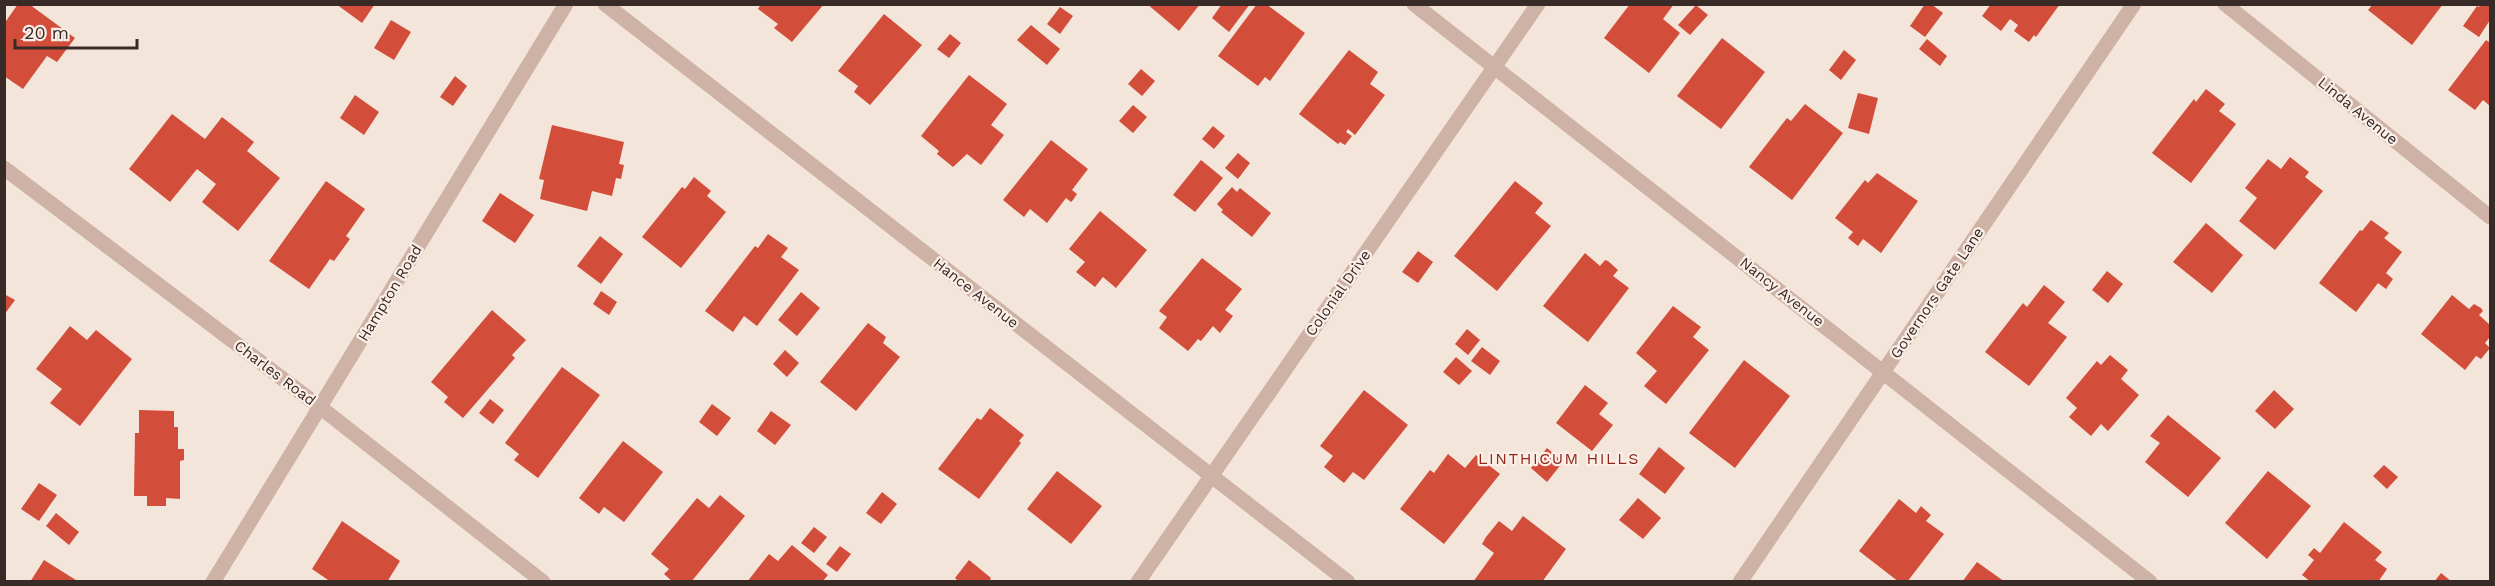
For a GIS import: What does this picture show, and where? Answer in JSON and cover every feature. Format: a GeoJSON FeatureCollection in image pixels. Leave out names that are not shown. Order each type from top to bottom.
{"type":"FeatureCollection","features":[{"type":"Feature","properties":{"kind":"street","name":"Hampton Road"},"geometry":{"type":"LineString","coordinates":[[213,582],[566,4]]}},
{"type":"Feature","properties":{"kind":"street","name":"Hance Avenue"},"geometry":{"type":"LineString","coordinates":[[605,4],[1348,582]]}},
{"type":"Feature","properties":{"kind":"street","name":"Nancy Avenue"},"geometry":{"type":"LineString","coordinates":[[1414,4],[2150,582]]}},
{"type":"Feature","properties":{"kind":"street","name":"Colonial Drive"},"geometry":{"type":"LineString","coordinates":[[1138,582],[1538,4]]}},
{"type":"Feature","properties":{"kind":"street","name":"Governors Gate Lane"},"geometry":{"type":"LineString","coordinates":[[1740,582],[2134,4]]}},
{"type":"Feature","properties":{"kind":"street","name":"Linda Avenue"},"geometry":{"type":"LineString","coordinates":[[2225,4],[2490,217]]}},
{"type":"Feature","properties":{"kind":"street","name":"Charles Road"},"geometry":{"type":"LineString","coordinates":[[4,168],[320,407],[543,582]]}},
{"type":"Feature","properties":{"kind":"building"},"geometry":{"type":"Polygon","coordinates":[[[18,4],[29,4],[75,38],[57,62],[47,56],[23,89],[4,76],[4,24],[18,4]]]}},
{"type":"Feature","properties":{"kind":"building"},"geometry":{"type":"Polygon","coordinates":[[[336,4],[375,4],[362,23],[336,4]]]}},
{"type":"Feature","properties":{"kind":"building"},"geometry":{"type":"Polygon","coordinates":[[[761,4],[824,4],[792,42],[774,28],[778,24],[758,9],[761,4]]]}},
{"type":"Feature","properties":{"kind":"building"},"geometry":{"type":"Polygon","coordinates":[[[1147,4],[1200,4],[1179,31],[1147,4]]]}},
{"type":"Feature","properties":{"kind":"building"},"geometry":{"type":"Polygon","coordinates":[[[1222,4],[1250,4],[1229,32],[1212,18],[1222,4]]]}},
{"type":"Feature","properties":{"kind":"building"},"geometry":{"type":"Polygon","coordinates":[[[1257,4],[1266,4],[1305,33],[1270,81],[1265,77],[1258,86],[1218,56],[1257,4]]]}},
{"type":"Feature","properties":{"kind":"building"},"geometry":{"type":"Polygon","coordinates":[[[1630,4],[1674,4],[1663,19],[1680,33],[1649,73],[1604,38],[1630,4]]]}},
{"type":"Feature","properties":{"kind":"building"},"geometry":{"type":"Polygon","coordinates":[[[1925,4],[1931,4],[1943,13],[1925,37],[1910,26],[1925,4]]]}},
{"type":"Feature","properties":{"kind":"building"},"geometry":{"type":"Polygon","coordinates":[[[1991,4],[2060,4],[2036,37],[2034,35],[2029,42],[2014,31],[2018,25],[2010,19],[2001,31],[1982,16],[1991,4]]]}},
{"type":"Feature","properties":{"kind":"building"},"geometry":{"type":"Polygon","coordinates":[[[2373,4],[2443,4],[2412,45],[2368,10],[2373,4]]]}},
{"type":"Feature","properties":{"kind":"building"},"geometry":{"type":"Polygon","coordinates":[[[2490,4],[2490,20],[2479,37],[2463,26],[2477,6],[2490,4]]]}},
{"type":"Feature","properties":{"kind":"building"},"geometry":{"type":"Polygon","coordinates":[[[1696,5],[1708,15],[1690,35],[1678,25],[1696,5]]]}},
{"type":"Feature","properties":{"kind":"building"},"geometry":{"type":"Polygon","coordinates":[[[1060,7],[1073,16],[1060,34],[1047,24],[1060,7]]]}},
{"type":"Feature","properties":{"kind":"building"},"geometry":{"type":"Polygon","coordinates":[[[884,14],[922,45],[870,105],[854,92],[858,86],[838,71],[884,14]]]}},
{"type":"Feature","properties":{"kind":"building"},"geometry":{"type":"Polygon","coordinates":[[[391,20],[411,32],[394,60],[374,48],[391,20]]]}},
{"type":"Feature","properties":{"kind":"building"},"geometry":{"type":"Polygon","coordinates":[[[1031,25],[1060,49],[1047,65],[1017,40],[1031,25]]]}},
{"type":"Feature","properties":{"kind":"building"},"geometry":{"type":"Polygon","coordinates":[[[950,34],[961,43],[949,58],[937,49],[950,34]]]}},
{"type":"Feature","properties":{"kind":"building"},"geometry":{"type":"Polygon","coordinates":[[[1722,38],[1765,72],[1721,129],[1677,96],[1722,38]]]}},
{"type":"Feature","properties":{"kind":"building"},"geometry":{"type":"Polygon","coordinates":[[[1927,39],[1947,56],[1940,66],[1919,49],[1927,39]]]}},
{"type":"Feature","properties":{"kind":"building"},"geometry":{"type":"Polygon","coordinates":[[[2490,39],[2490,106],[2483,100],[2475,110],[2448,90],[2486,40],[2489,42],[2490,39]]]}},
{"type":"Feature","properties":{"kind":"building"},"geometry":{"type":"Polygon","coordinates":[[[1349,50],[1378,72],[1370,84],[1385,95],[1355,135],[1348,129],[1346,132],[1352,136],[1345,145],[1340,142],[1338,144],[1299,114],[1349,50]]]}},
{"type":"Feature","properties":{"kind":"building"},"geometry":{"type":"Polygon","coordinates":[[[1844,50],[1856,60],[1841,80],[1829,70],[1844,50]]]}},
{"type":"Feature","properties":{"kind":"building"},"geometry":{"type":"Polygon","coordinates":[[[1141,69],[1155,81],[1142,96],[1128,84],[1141,69]]]}},
{"type":"Feature","properties":{"kind":"building"},"geometry":{"type":"Polygon","coordinates":[[[969,75],[1007,104],[991,125],[1004,135],[981,165],[967,154],[953,167],[921,136],[969,75]]]}},
{"type":"Feature","properties":{"kind":"building"},"geometry":{"type":"Polygon","coordinates":[[[455,76],[467,86],[453,106],[440,97],[455,76]]]}},
{"type":"Feature","properties":{"kind":"building"},"geometry":{"type":"Polygon","coordinates":[[[2206,89],[2225,104],[2219,111],[2236,124],[2191,183],[2152,153],[2194,99],[2196,102],[2206,89]]]}},
{"type":"Feature","properties":{"kind":"building"},"geometry":{"type":"Polygon","coordinates":[[[1858,93],[1878,98],[1869,134],[1848,128],[1858,93]]]}},
{"type":"Feature","properties":{"kind":"building"},"geometry":{"type":"Polygon","coordinates":[[[355,95],[379,112],[364,135],[340,118],[355,95]]]}},
{"type":"Feature","properties":{"kind":"building"},"geometry":{"type":"Polygon","coordinates":[[[1805,104],[1843,133],[1792,200],[1749,167],[1787,118],[1791,121],[1805,104]]]}},
{"type":"Feature","properties":{"kind":"building"},"geometry":{"type":"Polygon","coordinates":[[[1133,105],[1147,117],[1133,133],[1119,121],[1133,105]]]}},
{"type":"Feature","properties":{"kind":"building"},"geometry":{"type":"Polygon","coordinates":[[[172,114],[205,139],[222,117],[254,142],[247,151],[280,178],[238,231],[202,202],[216,184],[197,169],[170,202],[129,169],[172,114]]]}},
{"type":"Feature","properties":{"kind":"building"},"geometry":{"type":"Polygon","coordinates":[[[552,125],[624,142],[619,164],[624,165],[621,179],[616,178],[612,196],[592,191],[587,211],[540,199],[544,180],[539,179],[552,125]]]}},
{"type":"Feature","properties":{"kind":"building"},"geometry":{"type":"Polygon","coordinates":[[[1213,126],[1225,136],[1214,149],[1202,139],[1213,126]]]}},
{"type":"Feature","properties":{"kind":"building"},"geometry":{"type":"Polygon","coordinates":[[[1051,140],[1088,169],[1072,190],[1077,194],[1073,200],[1071,202],[1066,198],[1047,223],[1030,209],[1024,217],[1003,200],[1051,140]]]}},
{"type":"Feature","properties":{"kind":"building"},"geometry":{"type":"Polygon","coordinates":[[[1238,153],[1250,163],[1238,179],[1225,168],[1238,153]]]}},
{"type":"Feature","properties":{"kind":"building"},"geometry":{"type":"Polygon","coordinates":[[[2290,157],[2309,172],[2305,177],[2323,191],[2275,250],[2239,221],[2257,198],[2245,188],[2268,159],[2281,169],[2290,157]]]}},
{"type":"Feature","properties":{"kind":"building"},"geometry":{"type":"Polygon","coordinates":[[[1201,160],[1223,178],[1195,212],[1173,195],[1201,160]]]}},
{"type":"Feature","properties":{"kind":"building"},"geometry":{"type":"Polygon","coordinates":[[[1877,173],[1918,201],[1881,253],[1863,239],[1858,246],[1848,238],[1853,232],[1835,218],[1865,180],[1868,183],[1877,173]]]}},
{"type":"Feature","properties":{"kind":"building"},"geometry":{"type":"Polygon","coordinates":[[[694,177],[711,191],[707,196],[726,212],[681,268],[642,237],[682,187],[685,189],[694,177]]]}},
{"type":"Feature","properties":{"kind":"building"},"geometry":{"type":"Polygon","coordinates":[[[326,181],[365,209],[346,236],[350,239],[334,261],[330,259],[309,289],[269,261],[326,181]]]}},
{"type":"Feature","properties":{"kind":"building"},"geometry":{"type":"Polygon","coordinates":[[[1515,181],[1543,203],[1535,213],[1551,226],[1497,291],[1454,256],[1515,181]]]}},
{"type":"Feature","properties":{"kind":"building"},"geometry":{"type":"Polygon","coordinates":[[[1232,187],[1237,192],[1240,188],[1271,213],[1252,237],[1221,212],[1223,210],[1217,204],[1232,187]]]}},
{"type":"Feature","properties":{"kind":"building"},"geometry":{"type":"Polygon","coordinates":[[[500,193],[534,215],[515,243],[482,221],[500,193]]]}},
{"type":"Feature","properties":{"kind":"building"},"geometry":{"type":"Polygon","coordinates":[[[1100,211],[1147,250],[1116,288],[1103,277],[1095,287],[1076,272],[1085,262],[1069,249],[1100,211]]]}},
{"type":"Feature","properties":{"kind":"building"},"geometry":{"type":"Polygon","coordinates":[[[2371,220],[2389,233],[2384,238],[2402,252],[2386,273],[2393,279],[2386,289],[2378,283],[2356,312],[2319,283],[2360,230],[2362,231],[2371,220]]]}},
{"type":"Feature","properties":{"kind":"building"},"geometry":{"type":"Polygon","coordinates":[[[2206,223],[2243,255],[2212,293],[2173,262],[2206,223]]]}},
{"type":"Feature","properties":{"kind":"building"},"geometry":{"type":"Polygon","coordinates":[[[768,234],[788,248],[781,257],[799,270],[757,326],[744,316],[733,332],[705,311],[755,246],[758,248],[768,234]]]}},
{"type":"Feature","properties":{"kind":"building"},"geometry":{"type":"Polygon","coordinates":[[[600,236],[623,254],[601,284],[577,266],[600,236]]]}},
{"type":"Feature","properties":{"kind":"building"},"geometry":{"type":"Polygon","coordinates":[[[1418,251],[1433,262],[1418,283],[1402,272],[1418,251]]]}},
{"type":"Feature","properties":{"kind":"building"},"geometry":{"type":"Polygon","coordinates":[[[1585,253],[1600,266],[1605,260],[1608,261],[1618,270],[1613,276],[1629,288],[1588,342],[1543,306],[1585,253]]]}},
{"type":"Feature","properties":{"kind":"building"},"geometry":{"type":"Polygon","coordinates":[[[1202,258],[1242,289],[1225,310],[1233,316],[1220,333],[1213,326],[1201,341],[1198,339],[1188,351],[1159,328],[1167,317],[1159,311],[1202,258]]]}},
{"type":"Feature","properties":{"kind":"building"},"geometry":{"type":"Polygon","coordinates":[[[2107,271],[2123,284],[2108,303],[2092,290],[2107,271]]]}},
{"type":"Feature","properties":{"kind":"building"},"geometry":{"type":"Polygon","coordinates":[[[2044,285],[2065,302],[2048,323],[2067,337],[2029,386],[1985,352],[2023,303],[2027,307],[2044,285]]]}},
{"type":"Feature","properties":{"kind":"building"},"geometry":{"type":"Polygon","coordinates":[[[601,291],[617,302],[609,315],[593,304],[601,291]]]}},
{"type":"Feature","properties":{"kind":"building"},"geometry":{"type":"Polygon","coordinates":[[[801,292],[820,308],[797,336],[778,320],[801,292]]]}},
{"type":"Feature","properties":{"kind":"building"},"geometry":{"type":"Polygon","coordinates":[[[4,294],[15,300],[4,315],[4,294]]]}},
{"type":"Feature","properties":{"kind":"building"},"geometry":{"type":"Polygon","coordinates":[[[2452,295],[2469,309],[2474,304],[2481,308],[2483,311],[2479,315],[2490,325],[2490,337],[2485,343],[2490,348],[2481,359],[2476,356],[2465,370],[2421,334],[2452,295]]]}},
{"type":"Feature","properties":{"kind":"building"},"geometry":{"type":"Polygon","coordinates":[[[1673,306],[1701,327],[1693,337],[1709,350],[1666,404],[1644,386],[1657,371],[1636,353],[1673,306]]]}},
{"type":"Feature","properties":{"kind":"building"},"geometry":{"type":"Polygon","coordinates":[[[492,310],[526,340],[512,355],[515,358],[463,418],[444,402],[448,397],[431,382],[492,310]]]}},
{"type":"Feature","properties":{"kind":"building"},"geometry":{"type":"Polygon","coordinates":[[[868,323],[886,337],[883,343],[900,357],[856,411],[820,382],[868,323]]]}},
{"type":"Feature","properties":{"kind":"building"},"geometry":{"type":"Polygon","coordinates":[[[70,326],[87,340],[96,330],[132,359],[80,426],[50,403],[62,389],[36,369],[70,326]]]}},
{"type":"Feature","properties":{"kind":"building"},"geometry":{"type":"Polygon","coordinates":[[[1467,329],[1480,340],[1468,355],[1455,344],[1467,329]]]}},
{"type":"Feature","properties":{"kind":"building"},"geometry":{"type":"Polygon","coordinates":[[[1482,347],[1500,361],[1490,375],[1471,361],[1482,347]]]}},
{"type":"Feature","properties":{"kind":"building"},"geometry":{"type":"Polygon","coordinates":[[[785,350],[799,363],[787,377],[773,364],[785,350]]]}},
{"type":"Feature","properties":{"kind":"building"},"geometry":{"type":"Polygon","coordinates":[[[2110,355],[2128,370],[2121,379],[2139,395],[2108,431],[2101,424],[2091,436],[2069,417],[2077,408],[2066,398],[2097,361],[2101,365],[2110,355]]]}},
{"type":"Feature","properties":{"kind":"building"},"geometry":{"type":"Polygon","coordinates":[[[1456,357],[1472,371],[1459,385],[1443,372],[1456,357]]]}},
{"type":"Feature","properties":{"kind":"building"},"geometry":{"type":"Polygon","coordinates":[[[1744,360],[1790,396],[1735,468],[1689,433],[1744,360]]]}},
{"type":"Feature","properties":{"kind":"building"},"geometry":{"type":"Polygon","coordinates":[[[562,367],[600,395],[538,478],[514,460],[519,454],[505,443],[562,367]]]}},
{"type":"Feature","properties":{"kind":"building"},"geometry":{"type":"Polygon","coordinates":[[[1585,385],[1608,403],[1599,414],[1613,425],[1592,451],[1556,423],[1585,385]]]}},
{"type":"Feature","properties":{"kind":"building"},"geometry":{"type":"Polygon","coordinates":[[[1364,390],[1408,425],[1364,480],[1353,472],[1344,483],[1324,467],[1333,456],[1320,446],[1364,390]]]}},
{"type":"Feature","properties":{"kind":"building"},"geometry":{"type":"Polygon","coordinates":[[[2274,390],[2294,409],[2275,429],[2255,411],[2274,390]]]}},
{"type":"Feature","properties":{"kind":"building"},"geometry":{"type":"Polygon","coordinates":[[[490,399],[504,410],[493,424],[479,413],[490,399]]]}},
{"type":"Feature","properties":{"kind":"building"},"geometry":{"type":"Polygon","coordinates":[[[712,404],[731,418],[717,436],[699,422],[712,404]]]}},
{"type":"Feature","properties":{"kind":"building"},"geometry":{"type":"Polygon","coordinates":[[[990,408],[1024,435],[1019,441],[1021,443],[979,499],[938,469],[977,418],[981,420],[990,408]]]}},
{"type":"Feature","properties":{"kind":"building"},"geometry":{"type":"Polygon","coordinates":[[[139,410],[174,411],[174,427],[178,427],[178,449],[184,449],[184,460],[180,461],[180,499],[166,498],[166,506],[147,506],[147,496],[134,496],[135,433],[139,433],[139,410]]]}},
{"type":"Feature","properties":{"kind":"building"},"geometry":{"type":"Polygon","coordinates":[[[771,411],[791,425],[775,445],[757,431],[771,411]]]}},
{"type":"Feature","properties":{"kind":"building"},"geometry":{"type":"Polygon","coordinates":[[[2168,415],[2221,458],[2188,497],[2145,462],[2160,443],[2150,436],[2168,415]]]}},
{"type":"Feature","properties":{"kind":"building"},"geometry":{"type":"Polygon","coordinates":[[[623,441],[663,472],[624,522],[604,507],[599,514],[579,498],[623,441]]]}},
{"type":"Feature","properties":{"kind":"building"},"geometry":{"type":"Polygon","coordinates":[[[1659,447],[1685,468],[1665,494],[1639,474],[1659,447]]]}},
{"type":"Feature","properties":{"kind":"building"},"geometry":{"type":"Polygon","coordinates":[[[1547,448],[1563,462],[1547,482],[1531,468],[1547,448]]]}},
{"type":"Feature","properties":{"kind":"building"},"geometry":{"type":"Polygon","coordinates":[[[1448,454],[1465,468],[1476,455],[1500,474],[1444,544],[1400,509],[1430,470],[1434,473],[1448,454]]]}},
{"type":"Feature","properties":{"kind":"building"},"geometry":{"type":"Polygon","coordinates":[[[2384,465],[2398,477],[2387,489],[2373,476],[2384,465]]]}},
{"type":"Feature","properties":{"kind":"building"},"geometry":{"type":"Polygon","coordinates":[[[1057,471],[1102,506],[1071,544],[1027,509],[1057,471]]]}},
{"type":"Feature","properties":{"kind":"building"},"geometry":{"type":"Polygon","coordinates":[[[2268,471],[2311,506],[2267,559],[2225,523],[2268,471]]]}},
{"type":"Feature","properties":{"kind":"building"},"geometry":{"type":"Polygon","coordinates":[[[39,483],[57,495],[39,521],[21,509],[39,483]]]}},
{"type":"Feature","properties":{"kind":"building"},"geometry":{"type":"Polygon","coordinates":[[[882,492],[897,504],[881,524],[866,513],[882,492]]]}},
{"type":"Feature","properties":{"kind":"building"},"geometry":{"type":"Polygon","coordinates":[[[720,495],[745,516],[691,582],[673,582],[664,574],[669,569],[651,554],[697,498],[709,508],[720,495]]]}},
{"type":"Feature","properties":{"kind":"building"},"geometry":{"type":"Polygon","coordinates":[[[1638,498],[1661,518],[1643,539],[1619,520],[1638,498]]]}},
{"type":"Feature","properties":{"kind":"building"},"geometry":{"type":"Polygon","coordinates":[[[1899,499],[1916,513],[1921,506],[1931,515],[1926,521],[1944,534],[1907,582],[1899,582],[1859,551],[1899,499]]]}},
{"type":"Feature","properties":{"kind":"building"},"geometry":{"type":"Polygon","coordinates":[[[56,513],[79,532],[69,545],[46,526],[56,513]]]}},
{"type":"Feature","properties":{"kind":"building"},"geometry":{"type":"Polygon","coordinates":[[[1523,516],[1566,549],[1542,582],[1473,582],[1494,553],[1482,544],[1486,537],[1499,521],[1512,531],[1523,516]]]}},
{"type":"Feature","properties":{"kind":"building"},"geometry":{"type":"Polygon","coordinates":[[[342,521],[400,561],[387,582],[331,582],[312,569],[342,521]]]}},
{"type":"Feature","properties":{"kind":"building"},"geometry":{"type":"Polygon","coordinates":[[[2344,522],[2382,552],[2375,560],[2387,569],[2378,582],[2311,582],[2302,575],[2314,560],[2308,555],[2314,548],[2320,553],[2344,522]]]}},
{"type":"Feature","properties":{"kind":"building"},"geometry":{"type":"Polygon","coordinates":[[[814,527],[827,537],[814,553],[801,543],[814,527]]]}},
{"type":"Feature","properties":{"kind":"building"},"geometry":{"type":"Polygon","coordinates":[[[792,545],[828,575],[822,582],[747,582],[769,554],[778,561],[792,545]]]}},
{"type":"Feature","properties":{"kind":"building"},"geometry":{"type":"Polygon","coordinates":[[[840,546],[851,554],[837,572],[826,564],[840,546]]]}},
{"type":"Feature","properties":{"kind":"building"},"geometry":{"type":"Polygon","coordinates":[[[44,560],[79,582],[30,582],[44,560]]]}},
{"type":"Feature","properties":{"kind":"building"},"geometry":{"type":"Polygon","coordinates":[[[969,560],[991,578],[989,582],[959,582],[955,578],[969,560]]]}},
{"type":"Feature","properties":{"kind":"building"},"geometry":{"type":"Polygon","coordinates":[[[1977,562],[2005,582],[1962,582],[1977,562]]]}},
{"type":"Feature","properties":{"kind":"building"},"geometry":{"type":"Polygon","coordinates":[[[2441,573],[2452,582],[2434,582],[2441,573]]]}},
{"type":"Feature","properties":{"kind":"district","name":"LINTHICUM HILLS"},"geometry":{"type":"Point","coordinates":[1559,458]}}]}
